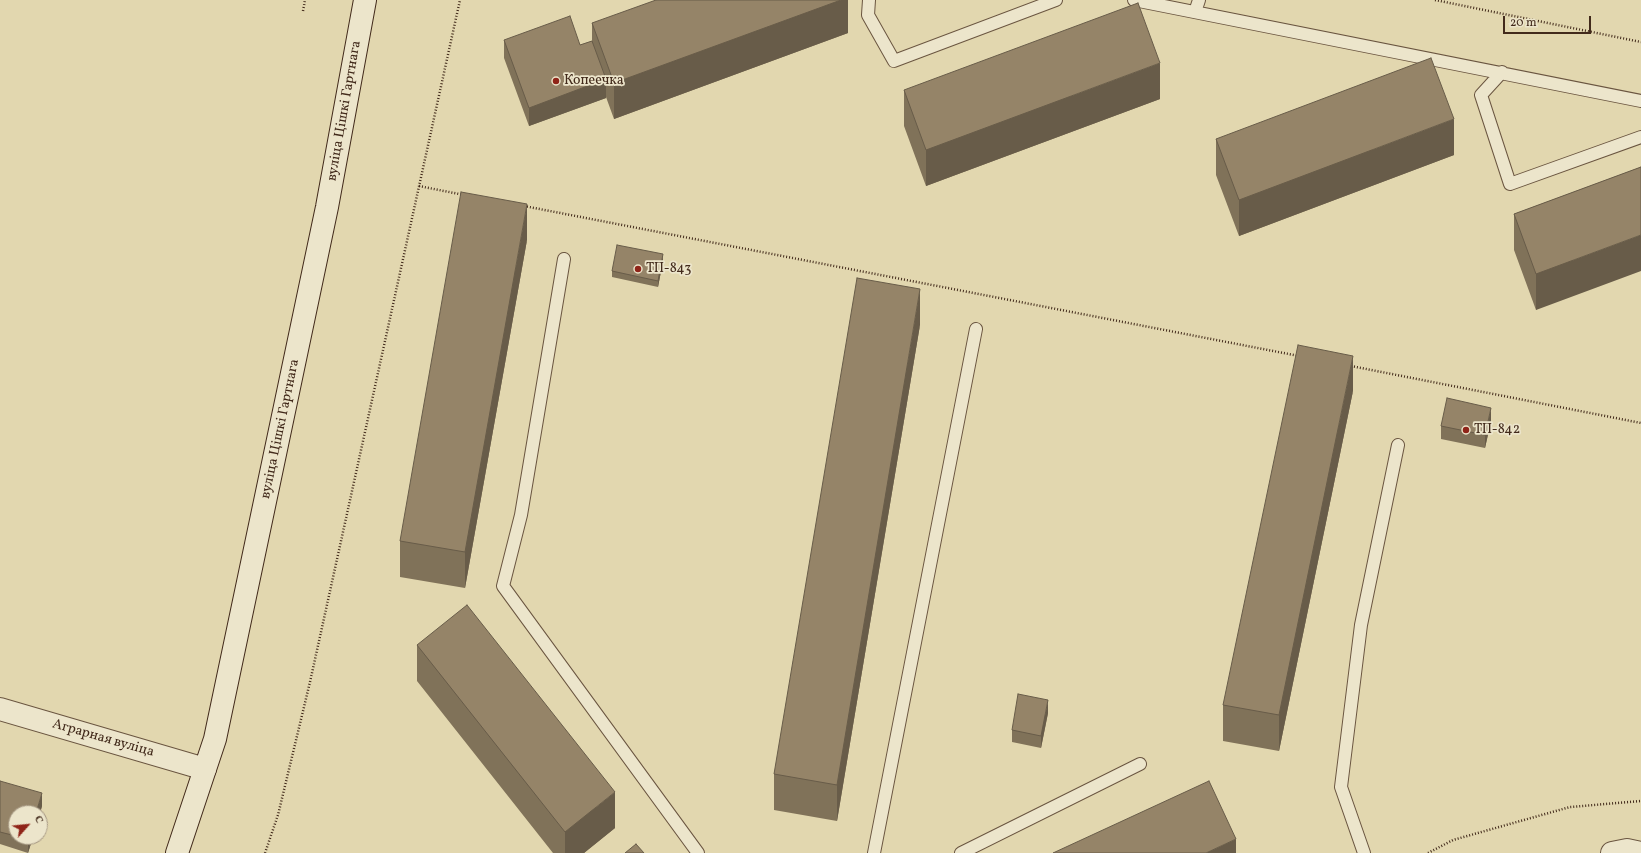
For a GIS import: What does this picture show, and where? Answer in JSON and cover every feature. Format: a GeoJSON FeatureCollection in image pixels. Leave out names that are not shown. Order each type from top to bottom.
{"type":"FeatureCollection","features":[{"type":"Feature","properties":{"kind":"street","name":"вуліца Цішкі Гартнага"},"geometry":{"type":"LineString","coordinates":[[177,853],[217,731],[327,207],[365,0]]}},
{"type":"Feature","properties":{"kind":"street","name":"Аграрная вуліца"},"geometry":{"type":"LineString","coordinates":[[0,709],[205,768]]}},
{"type":"Feature","properties":{"kind":"street"},"geometry":{"type":"LineString","coordinates":[[1612,853],[1627,850],[1641,853]]}},
{"type":"Feature","properties":{"kind":"lane"},"geometry":{"type":"LineString","coordinates":[[869,0],[868,15],[894,61],[1056,0]]}},
{"type":"Feature","properties":{"kind":"lane"},"geometry":{"type":"LineString","coordinates":[[1134,0],[1502,72],[1641,101]]}},
{"type":"Feature","properties":{"kind":"lane"},"geometry":{"type":"LineString","coordinates":[[1195,12],[1199,0]]}},
{"type":"Feature","properties":{"kind":"lane"},"geometry":{"type":"LineString","coordinates":[[1502,72],[1482,95],[1510,184],[1641,137]]}},
{"type":"Feature","properties":{"kind":"lane"},"geometry":{"type":"LineString","coordinates":[[564,260],[521,515],[503,586],[698,853]]}},
{"type":"Feature","properties":{"kind":"lane"},"geometry":{"type":"LineString","coordinates":[[874,853],[976,329]]}},
{"type":"Feature","properties":{"kind":"lane"},"geometry":{"type":"LineString","coordinates":[[1364,853],[1341,787],[1361,625],[1398,445]]}},
{"type":"Feature","properties":{"kind":"lane"},"geometry":{"type":"LineString","coordinates":[[961,853],[1140,764]]}},
{"type":"Feature","properties":{"kind":"path"},"geometry":{"type":"LineString","coordinates":[[303,11],[305,0]]}},
{"type":"Feature","properties":{"kind":"path"},"geometry":{"type":"LineString","coordinates":[[265,853],[278,814],[312,674],[460,0]]}},
{"type":"Feature","properties":{"kind":"path"},"geometry":{"type":"LineString","coordinates":[[1435,0],[1641,42]]}},
{"type":"Feature","properties":{"kind":"path"},"geometry":{"type":"LineString","coordinates":[[419,186],[466,195]]}},
{"type":"Feature","properties":{"kind":"path"},"geometry":{"type":"LineString","coordinates":[[521,206],[1304,357]]}},
{"type":"Feature","properties":{"kind":"path"},"geometry":{"type":"LineString","coordinates":[[1343,365],[1641,422]]}},
{"type":"Feature","properties":{"kind":"path"},"geometry":{"type":"LineString","coordinates":[[1428,853],[1453,840],[1570,807],[1641,801]]}},
{"type":"Feature","properties":{"kind":"building"},"geometry":{"type":"Polygon","coordinates":[[[656,0],[841,0],[614,83],[592,23],[656,0]]]}},
{"type":"Feature","properties":{"kind":"building"},"geometry":{"type":"Polygon","coordinates":[[[1138,3],[1160,63],[926,150],[904,90],[1138,3]]]}},
{"type":"Feature","properties":{"kind":"building","name":"Копеечка"},"geometry":{"type":"Polygon","coordinates":[[[570,16],[580,45],[592,41],[606,79],[529,108],[504,40],[570,16]]]}},
{"type":"Feature","properties":{"kind":"building"},"geometry":{"type":"Polygon","coordinates":[[[1431,58],[1454,119],[1239,200],[1216,139],[1431,58]]]}},
{"type":"Feature","properties":{"kind":"building"},"geometry":{"type":"Polygon","coordinates":[[[1641,167],[1641,235],[1536,274],[1514,214],[1641,167]]]}},
{"type":"Feature","properties":{"kind":"building"},"geometry":{"type":"Polygon","coordinates":[[[461,192],[527,204],[465,552],[400,541],[461,192]]]}},
{"type":"Feature","properties":{"kind":"building","name":"ТП-843"},"geometry":{"type":"Polygon","coordinates":[[[617,245],[663,254],[658,281],[612,271],[617,245]]]}},
{"type":"Feature","properties":{"kind":"building"},"geometry":{"type":"Polygon","coordinates":[[[857,278],[920,289],[837,785],[774,774],[857,278]]]}},
{"type":"Feature","properties":{"kind":"building"},"geometry":{"type":"Polygon","coordinates":[[[1298,345],[1353,356],[1279,715],[1223,705],[1298,345]]]}},
{"type":"Feature","properties":{"kind":"building"},"geometry":{"type":"Polygon","coordinates":[[[1447,398],[1491,408],[1485,435],[1441,426],[1447,398]]]}},
{"type":"Feature","properties":{"kind":"building"},"geometry":{"type":"Polygon","coordinates":[[[467,605],[615,792],[565,832],[417,645],[467,605]]]}},
{"type":"Feature","properties":{"kind":"building"},"geometry":{"type":"Polygon","coordinates":[[[1018,694],[1048,700],[1041,736],[1012,730],[1018,694]]]}},
{"type":"Feature","properties":{"kind":"building"},"geometry":{"type":"Polygon","coordinates":[[[0,781],[42,793],[38,805],[8,805],[8,834],[0,832],[0,781]]]}},
{"type":"Feature","properties":{"kind":"building"},"geometry":{"type":"Polygon","coordinates":[[[1209,781],[1236,839],[1206,853],[1053,853],[1209,781]]]}},
{"type":"Feature","properties":{"kind":"building"},"geometry":{"type":"Polygon","coordinates":[[[636,844],[644,853],[625,853],[636,844]]]}},
{"type":"Feature","properties":{"kind":"place","name":"Копеечка"},"geometry":{"type":"Point","coordinates":[556,81]}},
{"type":"Feature","properties":{"kind":"place","name":"ТП-843"},"geometry":{"type":"Point","coordinates":[638,269]}},
{"type":"Feature","properties":{"kind":"place","name":"ТП-842"},"geometry":{"type":"Point","coordinates":[1466,430]}}]}
